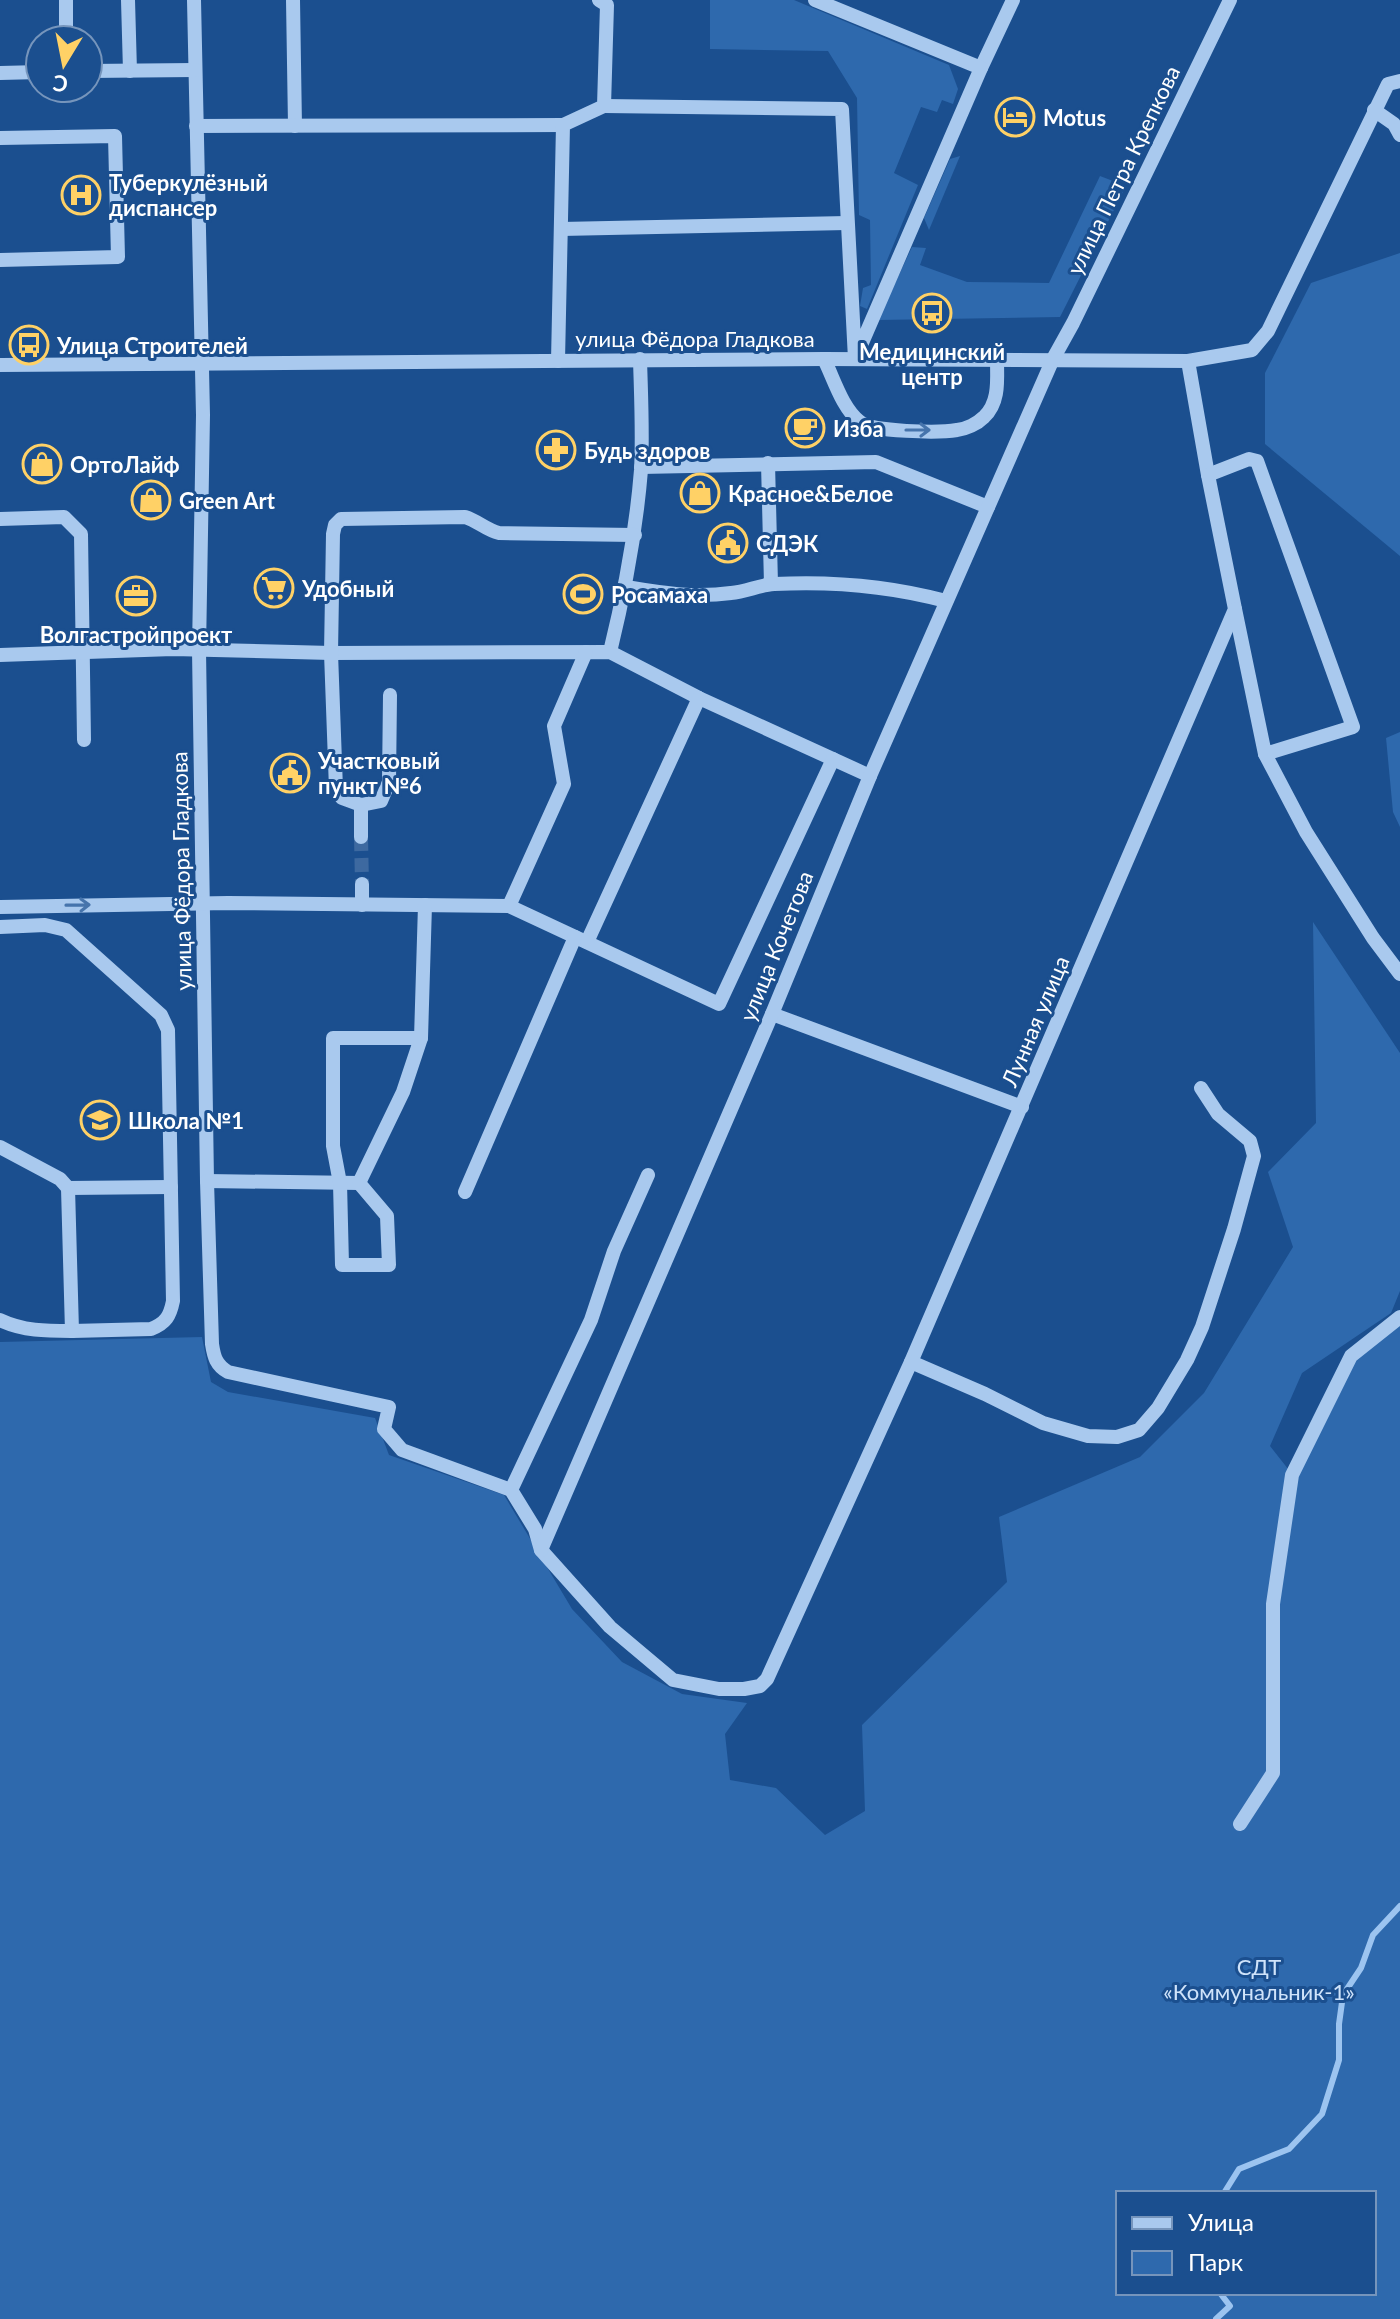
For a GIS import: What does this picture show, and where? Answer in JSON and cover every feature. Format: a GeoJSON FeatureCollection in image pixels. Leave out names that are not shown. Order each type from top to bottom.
{"type":"FeatureCollection","features":[{"type":"Feature","properties":{"kind":"street"},"geometry":{"type":"LineString","coordinates":[[66,0],[66,24]]}},
{"type":"Feature","properties":{"kind":"street"},"geometry":{"type":"LineString","coordinates":[[128,0],[130,71]]}},
{"type":"Feature","properties":{"kind":"street","name":"улица Фёдора Гладкова"},"geometry":{"type":"LineString","coordinates":[[194,0],[203,431],[199,650],[207,1181],[214,1359],[228,1372],[389,1407],[384,1429],[402,1450],[511,1490]]}},
{"type":"Feature","properties":{"kind":"street"},"geometry":{"type":"LineString","coordinates":[[293,0],[295,126]]}},
{"type":"Feature","properties":{"kind":"street"},"geometry":{"type":"LineString","coordinates":[[599,0],[607,5],[604,106]]}},
{"type":"Feature","properties":{"kind":"street"},"geometry":{"type":"LineString","coordinates":[[855,359],[1013,0]]}},
{"type":"Feature","properties":{"kind":"street","name":"улица Петра Крепкова"},"geometry":{"type":"LineString","coordinates":[[1053,359],[1230,0]]}},
{"type":"Feature","properties":{"kind":"street"},"geometry":{"type":"LineString","coordinates":[[823,2],[981,68]]}},
{"type":"Feature","properties":{"kind":"street"},"geometry":{"type":"LineString","coordinates":[[104,71],[195,70]]}},
{"type":"Feature","properties":{"kind":"street"},"geometry":{"type":"LineString","coordinates":[[0,73],[24,72]]}},
{"type":"Feature","properties":{"kind":"street","name":"улица Фёдора Гладкова"},"geometry":{"type":"LineString","coordinates":[[0,365],[640,359],[1188,361],[1252,350],[1268,331],[1388,84],[1400,81]]}},
{"type":"Feature","properties":{"kind":"street"},"geometry":{"type":"LineString","coordinates":[[196,126],[563,125],[604,106],[842,109],[855,359]]}},
{"type":"Feature","properties":{"kind":"street"},"geometry":{"type":"LineString","coordinates":[[1374,110],[1394,124],[1400,135]]}},
{"type":"Feature","properties":{"kind":"street"},"geometry":{"type":"LineString","coordinates":[[558,361],[563,125]]}},
{"type":"Feature","properties":{"kind":"street"},"geometry":{"type":"LineString","coordinates":[[0,138],[115,136],[118,257],[0,260]]}},
{"type":"Feature","properties":{"kind":"street"},"geometry":{"type":"LineString","coordinates":[[561,229],[847,223]]}},
{"type":"Feature","properties":{"kind":"street"},"geometry":{"type":"LineString","coordinates":[[610,652],[635,535],[641,467],[640,359]]}},
{"type":"Feature","properties":{"kind":"street"},"geometry":{"type":"LineString","coordinates":[[824,359],[851,413],[862,425],[880,430],[956,430],[973,426],[985,416],[994,402],[997,360]]}},
{"type":"Feature","properties":{"kind":"street","name":"улица Кочетова"},"geometry":{"type":"LineString","coordinates":[[541,1550],[772,1014],[870,776],[1053,359]]}},
{"type":"Feature","properties":{"kind":"street"},"geometry":{"type":"LineString","coordinates":[[1188,361],[1265,754],[1306,832],[1373,938],[1400,974]]}},
{"type":"Feature","properties":{"kind":"street"},"geometry":{"type":"LineString","coordinates":[[1208,475],[1249,459],[1257,461],[1353,727],[1265,754]]}},
{"type":"Feature","properties":{"kind":"street"},"geometry":{"type":"LineString","coordinates":[[641,467],[876,462],[988,507]]}},
{"type":"Feature","properties":{"kind":"street"},"geometry":{"type":"LineString","coordinates":[[768,463],[771,584]]}},
{"type":"Feature","properties":{"kind":"street"},"geometry":{"type":"LineString","coordinates":[[0,519],[64,517],[81,534],[84,740]]}},
{"type":"Feature","properties":{"kind":"street"},"geometry":{"type":"LineString","coordinates":[[390,695],[389,782],[381,801],[361,805],[342,798],[336,789],[331,653],[333,534],[335,525],[341,519],[465,517],[499,533],[635,535]]}},
{"type":"Feature","properties":{"kind":"street"},"geometry":{"type":"LineString","coordinates":[[626,587],[676,595],[733,593],[771,584],[893,588],[946,601]]}},
{"type":"Feature","properties":{"kind":"street","name":"Лунная улица"},"geometry":{"type":"LineString","coordinates":[[541,1550],[610,1627],[673,1680],[719,1689],[744,1689],[760,1686],[767,1679],[911,1362],[1235,609]]}},
{"type":"Feature","properties":{"kind":"street"},"geometry":{"type":"LineString","coordinates":[[0,655],[199,650],[610,652],[699,698],[870,776]]}},
{"type":"Feature","properties":{"kind":"street"},"geometry":{"type":"LineString","coordinates":[[509,906],[564,784],[554,726],[586,652]]}},
{"type":"Feature","properties":{"kind":"street"},"geometry":{"type":"LineString","coordinates":[[465,1192],[581,940],[699,698]]}},
{"type":"Feature","properties":{"kind":"street"},"geometry":{"type":"LineString","coordinates":[[0,907],[204,903],[509,906],[719,1004],[833,759]]}},
{"type":"Feature","properties":{"kind":"street"},"geometry":{"type":"LineString","coordinates":[[361,805],[361,837]]}},
{"type":"Feature","properties":{"kind":"street"},"geometry":{"type":"LineString","coordinates":[[362,884],[362,905]]}},
{"type":"Feature","properties":{"kind":"street"},"geometry":{"type":"LineString","coordinates":[[359,1183],[403,1092],[421,1038],[425,905]]}},
{"type":"Feature","properties":{"kind":"street"},"geometry":{"type":"LineString","coordinates":[[0,927],[45,925],[66,930],[161,1015],[168,1030],[173,1301],[168,1319],[161,1325],[138,1331],[38,1331],[15,1327],[0,1320]]}},
{"type":"Feature","properties":{"kind":"street"},"geometry":{"type":"LineString","coordinates":[[772,1014],[1022,1107]]}},
{"type":"Feature","properties":{"kind":"street"},"geometry":{"type":"LineString","coordinates":[[207,1181],[340,1183],[359,1183],[387,1216],[389,1265],[342,1265],[340,1183],[333,1146],[333,1038],[421,1038]]}},
{"type":"Feature","properties":{"kind":"street"},"geometry":{"type":"LineString","coordinates":[[911,1362],[1043,1423],[1088,1436],[1117,1437],[1139,1430],[1158,1408],[1187,1360],[1202,1327],[1254,1156],[1250,1141],[1218,1114],[1201,1088]]}},
{"type":"Feature","properties":{"kind":"street"},"geometry":{"type":"LineString","coordinates":[[0,1147],[60,1179],[68,1188],[72,1331]]}},
{"type":"Feature","properties":{"kind":"street"},"geometry":{"type":"LineString","coordinates":[[541,1550],[535,1529],[511,1490],[591,1320],[614,1251],[648,1175]]}},
{"type":"Feature","properties":{"kind":"street"},"geometry":{"type":"LineString","coordinates":[[68,1188],[171,1187]]}},
{"type":"Feature","properties":{"kind":"street"},"geometry":{"type":"LineString","coordinates":[[1240,1824],[1273,1773],[1273,1604],[1292,1475],[1351,1356],[1400,1317]]}},
{"type":"Feature","properties":{"kind":"green space"},"geometry":{"type":"Polygon","coordinates":[[[710,0],[794,0],[949,65],[958,89],[953,104],[942,100],[937,112],[921,107],[894,173],[918,185],[867,309],[860,306],[863,288],[871,285],[870,220],[859,215],[857,98],[828,51],[710,49],[710,0]]]}},
{"type":"Feature","properties":{"kind":"green space"},"geometry":{"type":"Polygon","coordinates":[[[960,156],[929,230],[924,218],[950,159],[960,156]]]}},
{"type":"Feature","properties":{"kind":"green space"},"geometry":{"type":"Polygon","coordinates":[[[1100,176],[1126,186],[1060,317],[878,320],[912,247],[926,248],[920,265],[967,282],[1049,283],[1100,176]]]}},
{"type":"Feature","properties":{"kind":"green space"},"geometry":{"type":"Polygon","coordinates":[[[1400,253],[1400,556],[1265,444],[1265,373],[1311,283],[1400,253]]]}},
{"type":"Feature","properties":{"kind":"green space"},"geometry":{"type":"Polygon","coordinates":[[[1400,732],[1400,827],[1393,812],[1386,738],[1400,732]]]}},
{"type":"Feature","properties":{"kind":"green space","name":"СДТ «Коммунальник-1»"},"geometry":{"type":"Polygon","coordinates":[[[1313,922],[1400,1053],[1400,1291],[1391,1313],[1302,1373],[1270,1446],[1292,1474],[1351,1356],[1400,1317],[1400,2319],[0,2319],[0,1342],[202,1337],[211,1382],[228,1392],[375,1418],[389,1455],[504,1495],[572,1609],[622,1662],[682,1694],[747,1703],[725,1734],[730,1780],[776,1788],[825,1835],[865,1811],[862,1725],[1007,1582],[999,1517],[1140,1457],[1204,1393],[1293,1247],[1268,1172],[1316,1123],[1313,922]]]}},
{"type":"Feature","properties":{"kind":"waterway"},"geometry":{"type":"LineString","coordinates":[[1225,2191],[1239,2169],[1289,2149],[1322,2114],[1339,2060],[1343,1995],[1361,1968],[1373,1935],[1400,1906]]}},
{"type":"Feature","properties":{"kind":"waterway"},"geometry":{"type":"LineString","coordinates":[[1216,2319],[1230,2306],[1222,2295]]}},
{"type":"Feature","properties":{"kind":"tunnel"},"geometry":{"type":"LineString","coordinates":[[361,837],[362,884]]}},
{"type":"Feature","properties":{"kind":"place","name":"Motus"},"geometry":{"type":"Point","coordinates":[1015,117]}},
{"type":"Feature","properties":{"kind":"place","name":"Туберкулёзный диспансер"},"geometry":{"type":"Point","coordinates":[81,195]}},
{"type":"Feature","properties":{"kind":"place","name":"Медицинский центр"},"geometry":{"type":"Point","coordinates":[932,313]}},
{"type":"Feature","properties":{"kind":"place","name":"Улица Строителей"},"geometry":{"type":"Point","coordinates":[29,345]}},
{"type":"Feature","properties":{"kind":"place","name":"Изба"},"geometry":{"type":"Point","coordinates":[805,428]}},
{"type":"Feature","properties":{"kind":"place","name":"Будь здоров"},"geometry":{"type":"Point","coordinates":[556,450]}},
{"type":"Feature","properties":{"kind":"place","name":"ОртоЛайф"},"geometry":{"type":"Point","coordinates":[42,464]}},
{"type":"Feature","properties":{"kind":"place","name":"Красное&Белое"},"geometry":{"type":"Point","coordinates":[700,493]}},
{"type":"Feature","properties":{"kind":"place","name":"Green Art"},"geometry":{"type":"Point","coordinates":[151,500]}},
{"type":"Feature","properties":{"kind":"place","name":"СДЭК"},"geometry":{"type":"Point","coordinates":[728,543]}},
{"type":"Feature","properties":{"kind":"place","name":"Удобный"},"geometry":{"type":"Point","coordinates":[274,588]}},
{"type":"Feature","properties":{"kind":"place","name":"Росамаха"},"geometry":{"type":"Point","coordinates":[583,594]}},
{"type":"Feature","properties":{"kind":"place","name":"Волгастройпроект"},"geometry":{"type":"Point","coordinates":[136,596]}},
{"type":"Feature","properties":{"kind":"place","name":"Участковый пункт №6"},"geometry":{"type":"Point","coordinates":[290,773]}},
{"type":"Feature","properties":{"kind":"place","name":"Школа №1"},"geometry":{"type":"Point","coordinates":[100,1120]}}]}
